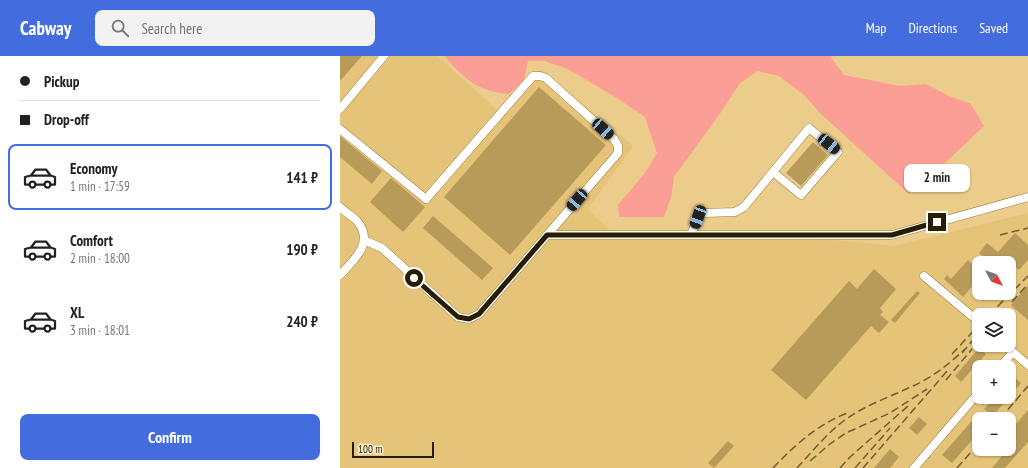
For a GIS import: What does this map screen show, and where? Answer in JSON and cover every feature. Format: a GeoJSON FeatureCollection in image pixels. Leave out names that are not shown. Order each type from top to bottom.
{"type":"FeatureCollection","features":[{"type":"Feature","properties":{"kind":"street"},"geometry":{"type":"LineString","coordinates":[[340,109],[384,56]]}},
{"type":"Feature","properties":{"kind":"street"},"geometry":{"type":"LineString","coordinates":[[340,129],[426,199],[532,76],[540,76],[546,78],[614,139],[618,146],[618,153],[479,314],[469,319],[458,317],[382,248],[364,240]]}},
{"type":"Feature","properties":{"kind":"street"},"geometry":{"type":"LineString","coordinates":[[691,235],[698,217],[704,213],[735,212],[744,207],[773,172],[810,128],[838,152],[801,196],[773,172]]}},
{"type":"Feature","properties":{"kind":"street"},"geometry":{"type":"LineString","coordinates":[[547,235],[892,235],[1028,196]]}},
{"type":"Feature","properties":{"kind":"street"},"geometry":{"type":"LineString","coordinates":[[340,207],[357,221],[363,231],[364,240],[362,249],[340,275]]}},
{"type":"Feature","properties":{"kind":"street"},"geometry":{"type":"LineString","coordinates":[[924,276],[972,316]]}},
{"type":"Feature","properties":{"kind":"street"},"geometry":{"type":"LineString","coordinates":[[1006,360],[1013,352],[1028,365]]}},
{"type":"Feature","properties":{"kind":"street"},"geometry":{"type":"LineString","coordinates":[[914,468],[972,400]]}},
{"type":"Feature","properties":{"kind":"shaded area"},"geometry":{"type":"Polygon","coordinates":[[[340,56],[437,56],[502,114],[542,69],[633,146],[588,209],[612,233],[744,235],[843,241],[894,246],[1028,213],[1028,468],[340,468],[340,56]]]}},
{"type":"Feature","properties":{"kind":"shaded area"},"geometry":{"type":"Polygon","coordinates":[[[445,56],[830,56],[844,75],[900,86],[926,84],[949,96],[971,104],[984,126],[947,161],[923,178],[909,194],[821,114],[804,95],[779,76],[758,71],[740,83],[719,115],[674,177],[671,197],[664,217],[619,217],[618,205],[645,173],[657,153],[645,117],[617,98],[568,69],[544,61],[528,61],[524,80],[509,94],[489,90],[473,83],[466,78],[445,56]]]}},
{"type":"Feature","properties":{"kind":"building"},"geometry":{"type":"Polygon","coordinates":[[[340,56],[362,56],[340,81],[340,56]]]}},
{"type":"Feature","properties":{"kind":"building"},"geometry":{"type":"Polygon","coordinates":[[[539,87],[606,145],[510,255],[444,197],[539,87]]]}},
{"type":"Feature","properties":{"kind":"building"},"geometry":{"type":"Polygon","coordinates":[[[340,136],[382,171],[372,184],[340,157],[340,136]]]}},
{"type":"Feature","properties":{"kind":"building"},"geometry":{"type":"Polygon","coordinates":[[[813,142],[828,155],[801,186],[786,173],[813,142]]]}},
{"type":"Feature","properties":{"kind":"building"},"geometry":{"type":"Polygon","coordinates":[[[391,178],[425,207],[403,232],[370,202],[391,178]]]}},
{"type":"Feature","properties":{"kind":"building"},"geometry":{"type":"Polygon","coordinates":[[[433,216],[493,268],[482,280],[423,228],[433,216]]]}},
{"type":"Feature","properties":{"kind":"building"},"geometry":{"type":"Polygon","coordinates":[[[1015,233],[1028,245],[1028,260],[1019,270],[1016,267],[1016,256],[983,256],[979,253],[987,243],[998,252],[1015,233]]]}},
{"type":"Feature","properties":{"kind":"building"},"geometry":{"type":"Polygon","coordinates":[[[968,260],[972,264],[972,286],[963,297],[944,279],[947,275],[951,279],[968,260]]]}},
{"type":"Feature","properties":{"kind":"building"},"geometry":{"type":"Polygon","coordinates":[[[874,269],[896,289],[880,308],[883,312],[880,315],[889,322],[879,333],[871,326],[806,400],[771,370],[849,281],[857,289],[874,269]]]}},
{"type":"Feature","properties":{"kind":"building"},"geometry":{"type":"Polygon","coordinates":[[[1028,285],[1028,320],[1011,305],[1028,285]]]}},
{"type":"Feature","properties":{"kind":"building"},"geometry":{"type":"Polygon","coordinates":[[[917,291],[920,293],[895,323],[891,320],[917,291]]]}},
{"type":"Feature","properties":{"kind":"building"},"geometry":{"type":"Polygon","coordinates":[[[976,352],[984,352],[986,354],[981,360],[972,360],[972,370],[961,382],[955,376],[976,352]]]}},
{"type":"Feature","properties":{"kind":"building"},"geometry":{"type":"Polygon","coordinates":[[[1016,379],[1021,383],[1016,389],[1016,379]]]}},
{"type":"Feature","properties":{"kind":"building"},"geometry":{"type":"Polygon","coordinates":[[[988,404],[1003,404],[996,412],[988,412],[984,409],[988,404]]]}},
{"type":"Feature","properties":{"kind":"building"},"geometry":{"type":"Polygon","coordinates":[[[1028,410],[1028,442],[1016,456],[1016,424],[1028,410]]]}},
{"type":"Feature","properties":{"kind":"building"},"geometry":{"type":"Polygon","coordinates":[[[919,417],[927,424],[917,435],[909,428],[919,417]]]}},
{"type":"Feature","properties":{"kind":"building"},"geometry":{"type":"Polygon","coordinates":[[[972,421],[972,440],[952,463],[942,455],[972,421]]]}},
{"type":"Feature","properties":{"kind":"building"},"geometry":{"type":"Polygon","coordinates":[[[728,441],[734,446],[714,468],[708,463],[728,441]]]}},
{"type":"Feature","properties":{"kind":"building"},"geometry":{"type":"Polygon","coordinates":[[[890,449],[899,457],[890,468],[874,468],[890,449]]]}},
{"type":"Feature","properties":{"kind":"building"},"geometry":{"type":"Polygon","coordinates":[[[1002,456],[1016,456],[1005,468],[992,468],[1002,456]]]}},
{"type":"Feature","properties":{"kind":"railway"},"geometry":{"type":"LineString","coordinates":[[1000,235],[1028,228]]}},
{"type":"Feature","properties":{"kind":"railway"},"geometry":{"type":"LineString","coordinates":[[996,308],[1028,276]]}},
{"type":"Feature","properties":{"kind":"railway"},"geometry":{"type":"LineString","coordinates":[[1012,302],[1027,285]]}},
{"type":"Feature","properties":{"kind":"railway"},"geometry":{"type":"LineString","coordinates":[[952,354],[972,333]]}},
{"type":"Feature","properties":{"kind":"railway"},"geometry":{"type":"LineString","coordinates":[[962,353],[972,341]]}},
{"type":"Feature","properties":{"kind":"railway"},"geometry":{"type":"LineString","coordinates":[[797,468],[826,436],[845,420],[869,406],[927,379],[947,365],[965,349]]}},
{"type":"Feature","properties":{"kind":"railway"},"geometry":{"type":"LineString","coordinates":[[946,380],[972,349]]}},
{"type":"Feature","properties":{"kind":"railway"},"geometry":{"type":"LineString","coordinates":[[863,468],[948,370]]}},
{"type":"Feature","properties":{"kind":"railway"},"geometry":{"type":"LineString","coordinates":[[1006,412],[1028,386]]}},
{"type":"Feature","properties":{"kind":"railway"},"geometry":{"type":"LineString","coordinates":[[810,461],[846,433],[890,413],[927,389]]}},
{"type":"Feature","properties":{"kind":"railway"},"geometry":{"type":"LineString","coordinates":[[840,468],[850,457],[908,406]]}},
{"type":"Feature","properties":{"kind":"railway"},"geometry":{"type":"LineString","coordinates":[[773,468],[790,451],[818,428],[850,412]]}},
{"type":"Feature","properties":{"kind":"railway"},"geometry":{"type":"LineString","coordinates":[[855,468],[890,428]]}},
{"type":"Feature","properties":{"kind":"railway"},"geometry":{"type":"LineString","coordinates":[[957,468],[972,451]]}},
{"type":"Feature","properties":{"kind":"route"},"geometry":{"type":"LineString","coordinates":[[414,278],[458,317],[469,319],[479,314],[547,235],[892,235],[937,222]]}}]}
